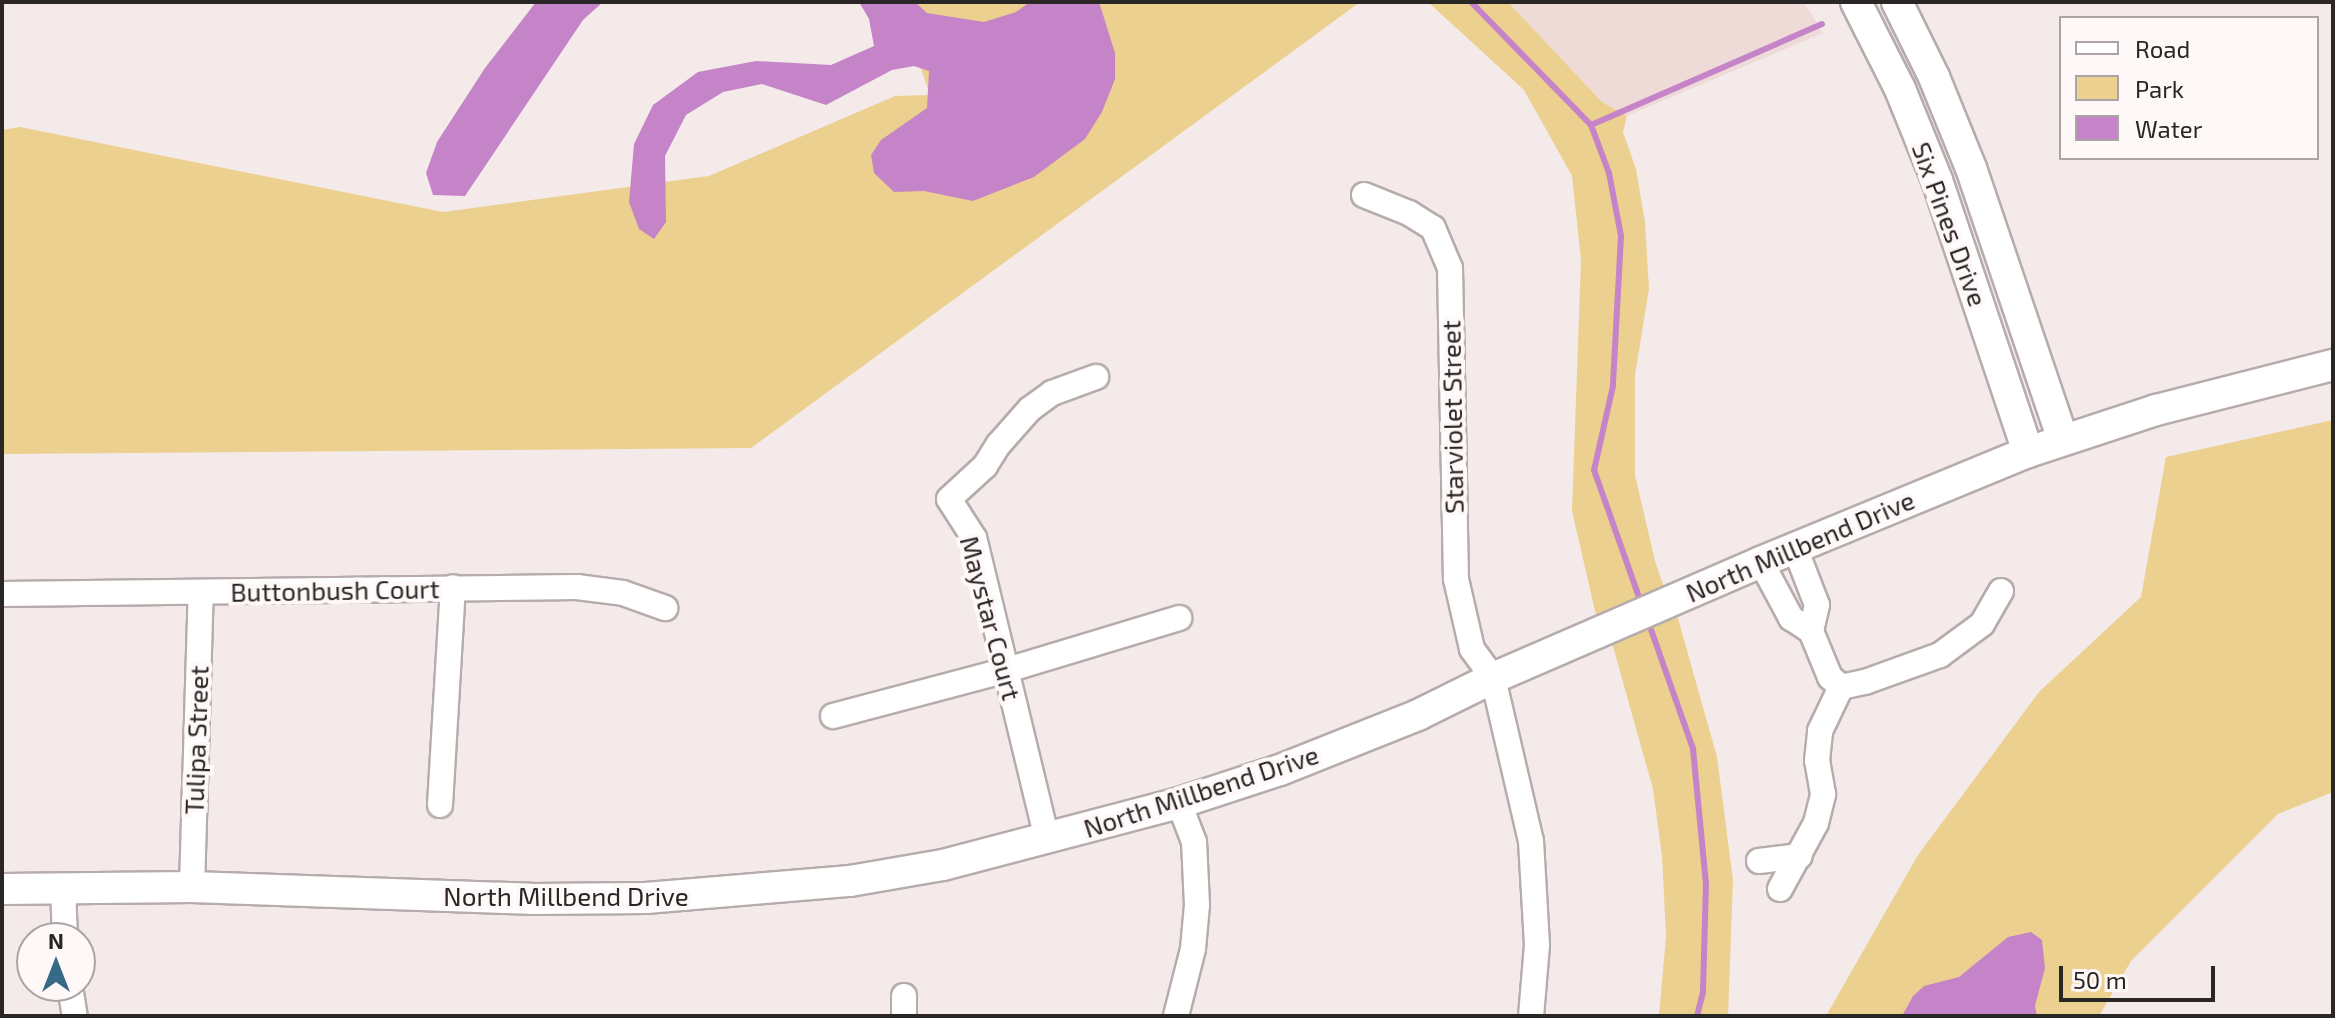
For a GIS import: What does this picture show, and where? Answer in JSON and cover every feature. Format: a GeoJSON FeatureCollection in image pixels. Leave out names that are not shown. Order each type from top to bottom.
{"type":"FeatureCollection","features":[{"type":"Feature","properties":{"kind":"street","name":"Six Pines Drive"},"geometry":{"type":"LineString","coordinates":[[1856,2],[1887,60],[1920,139],[2028,452]]}},
{"type":"Feature","properties":{"kind":"street","name":"Six Pines Drive"},"geometry":{"type":"LineString","coordinates":[[1897,2],[1934,77],[1971,168],[2063,440]]}},
{"type":"Feature","properties":{"kind":"street"},"geometry":{"type":"LineString","coordinates":[[1920,139],[1953,125]]}},
{"type":"Feature","properties":{"kind":"street","name":"Starviolet Street"},"geometry":{"type":"LineString","coordinates":[[1364,195],[1409,213],[1433,228],[1450,268],[1456,579],[1472,649],[1493,678],[1520,787],[1537,891],[1537,945],[1531,1016]]}},
{"type":"Feature","properties":{"kind":"street","name":"North Millbend Drive"},"geometry":{"type":"LineString","coordinates":[[2,889],[192,887],[532,899],[675,896],[850,881],[943,865],[1179,803],[1280,770],[1418,715],[1493,678],[1761,562],[2028,452],[2156,410],[2333,365]]}},
{"type":"Feature","properties":{"kind":"street","name":"Maystar Court"},"geometry":{"type":"LineString","coordinates":[[1047,839],[974,538],[949,499],[985,466],[999,444],[1030,409],[1052,393],[1096,377]]}},
{"type":"Feature","properties":{"kind":"street"},"geometry":{"type":"LineString","coordinates":[[1795,548],[1817,605],[1811,631]]}},
{"type":"Feature","properties":{"kind":"street"},"geometry":{"type":"LineString","coordinates":[[1761,562],[1791,618],[1811,631],[1830,677],[1841,687]]}},
{"type":"Feature","properties":{"kind":"street"},"geometry":{"type":"LineString","coordinates":[[440,805],[453,587]]}},
{"type":"Feature","properties":{"kind":"street","name":"Buttonbush Court"},"geometry":{"type":"LineString","coordinates":[[2,594],[453,587],[599,588],[665,608]]}},
{"type":"Feature","properties":{"kind":"street"},"geometry":{"type":"LineString","coordinates":[[1841,687],[1865,682],[1940,655],[1982,624],[2001,591]]}},
{"type":"Feature","properties":{"kind":"street","name":"Tulipa Street"},"geometry":{"type":"LineString","coordinates":[[192,887],[201,592]]}},
{"type":"Feature","properties":{"kind":"street"},"geometry":{"type":"LineString","coordinates":[[833,716],[1007,670],[1179,618]]}},
{"type":"Feature","properties":{"kind":"street"},"geometry":{"type":"LineString","coordinates":[[1780,889],[1816,823],[1823,794],[1817,761],[1820,731],[1841,687]]}},
{"type":"Feature","properties":{"kind":"street"},"geometry":{"type":"LineString","coordinates":[[1176,1016],[1193,949],[1197,905],[1194,842],[1179,803]]}},
{"type":"Feature","properties":{"kind":"street"},"geometry":{"type":"LineString","coordinates":[[1759,861],[1800,856]]}},
{"type":"Feature","properties":{"kind":"street"},"geometry":{"type":"LineString","coordinates":[[63,887],[64,922]]}},
{"type":"Feature","properties":{"kind":"shaded area"},"geometry":{"type":"Polygon","coordinates":[[[1508,2],[1804,2],[1823,33],[1627,116],[1602,102],[1508,2]]]}},
{"type":"Feature","properties":{"kind":"green space"},"geometry":{"type":"Polygon","coordinates":[[[877,2],[1360,2],[751,448],[2,454],[2,130],[20,127],[443,212],[709,176],[895,96],[930,95],[917,57],[877,2]]]}},
{"type":"Feature","properties":{"kind":"green space"},"geometry":{"type":"Polygon","coordinates":[[[1428,2],[1508,2],[1602,102],[1627,116],[1623,132],[1636,169],[1645,222],[1649,289],[1635,375],[1635,475],[1664,587],[1596,615],[1572,511],[1581,260],[1572,176],[1524,90],[1428,2]]]}},
{"type":"Feature","properties":{"kind":"green space"},"geometry":{"type":"Polygon","coordinates":[[[2333,420],[2333,792],[2278,814],[2131,961],[2099,1016],[1826,1016],[1918,855],[2039,692],[2141,597],[2166,457],[2333,420]]]}},
{"type":"Feature","properties":{"kind":"green space"},"geometry":{"type":"Polygon","coordinates":[[[1677,615],[1717,757],[1733,880],[1728,1016],[1659,1016],[1666,936],[1662,856],[1653,789],[1612,643],[1677,615]]]}},
{"type":"Feature","properties":{"kind":"water"},"geometry":{"type":"Polygon","coordinates":[[[536,2],[603,2],[583,20],[465,196],[433,195],[426,173],[437,142],[485,68],[536,2]]]}},
{"type":"Feature","properties":{"kind":"water"},"geometry":{"type":"Polygon","coordinates":[[[859,2],[915,2],[927,13],[984,22],[1016,12],[1030,2],[1099,2],[1115,53],[1115,79],[1102,112],[1085,139],[1034,177],[973,201],[924,191],[894,192],[874,173],[871,155],[881,140],[927,108],[929,71],[914,66],[892,70],[826,105],[762,84],[723,92],[686,115],[665,156],[666,222],[654,239],[639,229],[629,202],[634,144],[653,105],[698,72],[756,61],[831,65],[874,46],[869,19],[859,2]]]}},
{"type":"Feature","properties":{"kind":"water"},"geometry":{"type":"Polygon","coordinates":[[[2031,932],[2042,940],[2045,968],[2035,1006],[2037,1016],[1902,1016],[1913,996],[1924,986],[1959,977],[2008,937],[2031,932]]]}},
{"type":"Feature","properties":{"kind":"waterway"},"geometry":{"type":"LineString","coordinates":[[1471,2],[1591,125],[1609,173],[1621,236],[1613,386],[1594,470],[1641,603]]}},
{"type":"Feature","properties":{"kind":"waterway"},"geometry":{"type":"LineString","coordinates":[[1591,125],[1822,24]]}},
{"type":"Feature","properties":{"kind":"waterway"},"geometry":{"type":"LineString","coordinates":[[1648,621],[1693,749],[1706,883],[1703,992],[1697,1016]]}}]}
